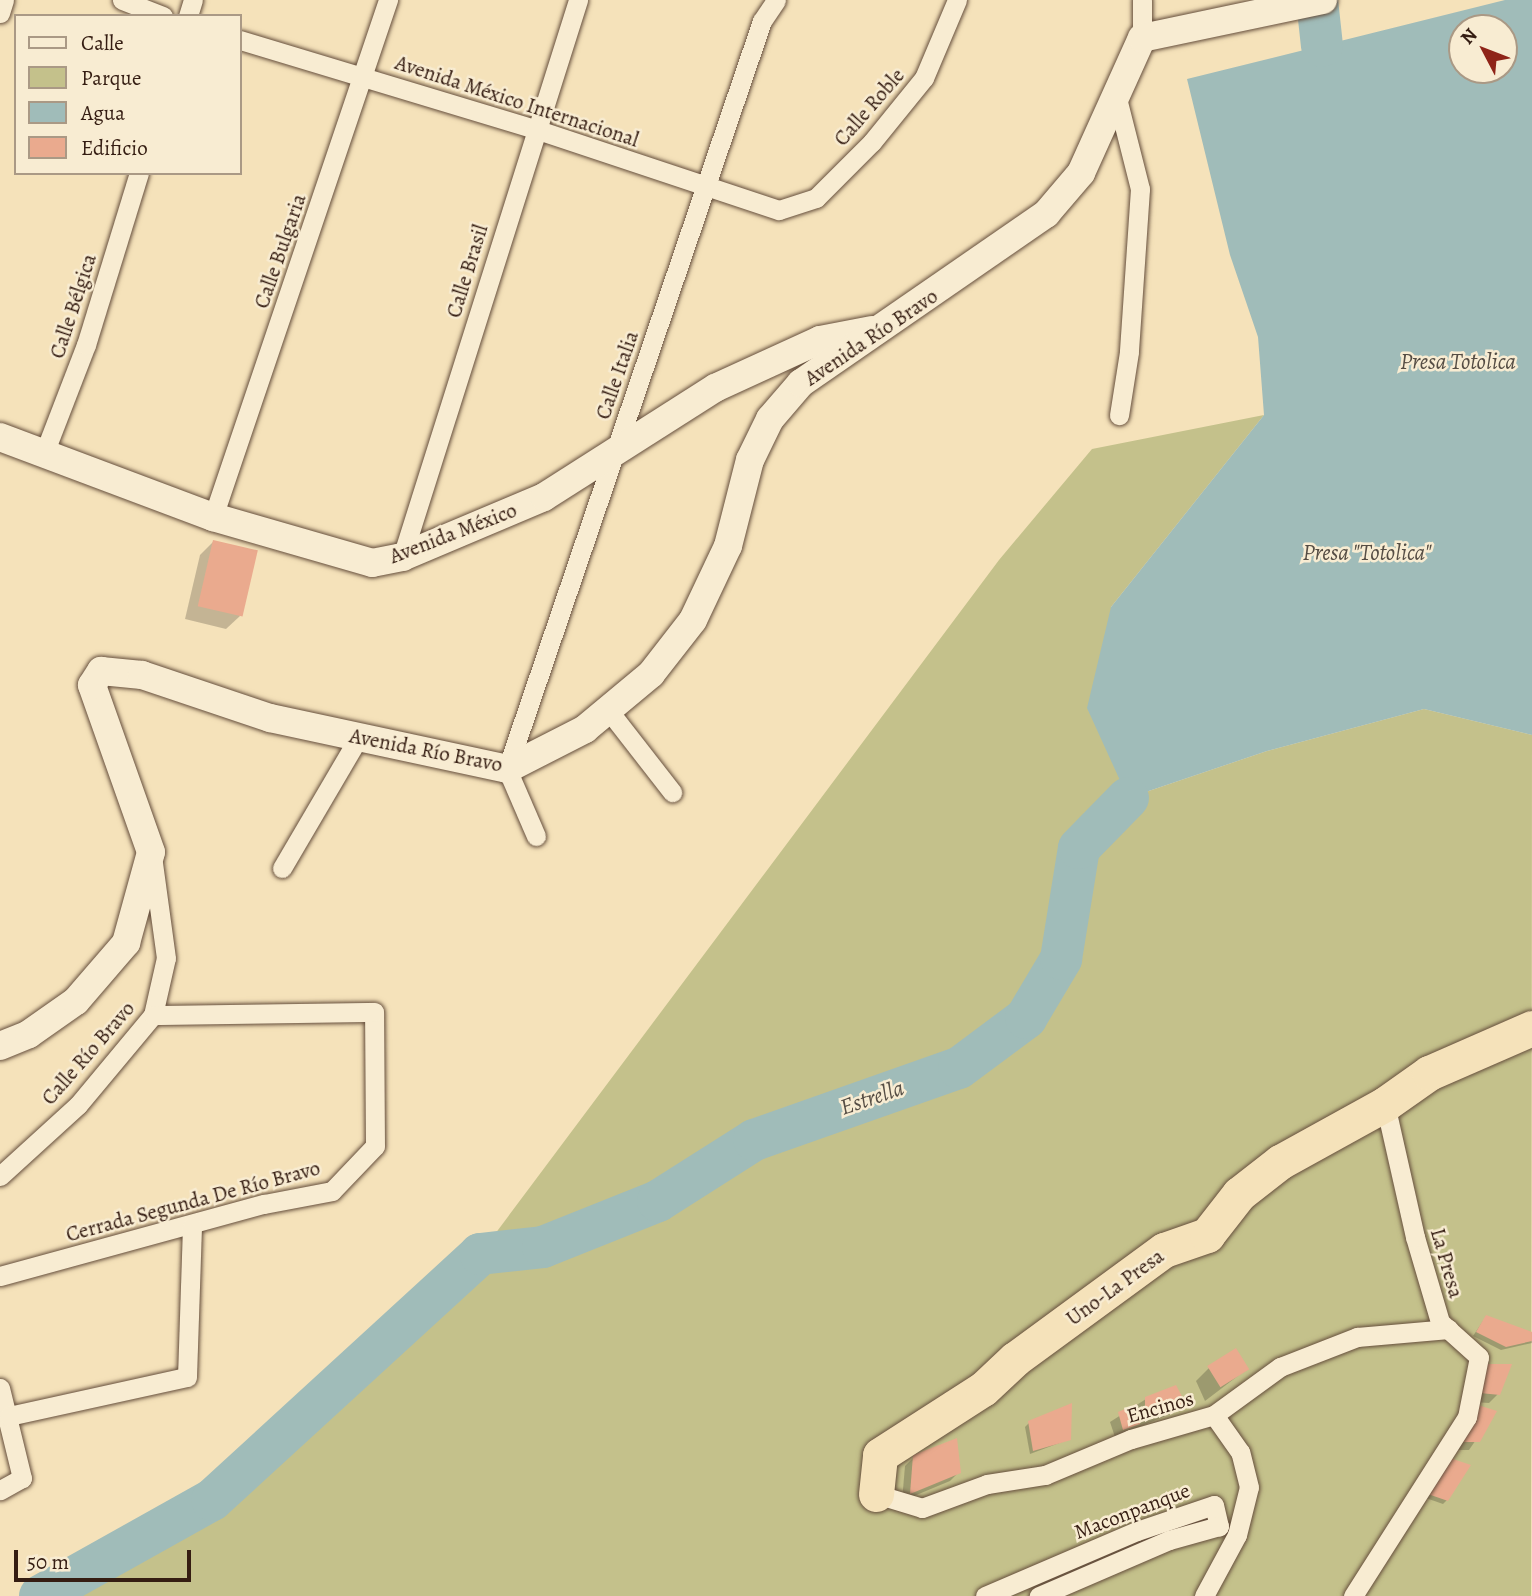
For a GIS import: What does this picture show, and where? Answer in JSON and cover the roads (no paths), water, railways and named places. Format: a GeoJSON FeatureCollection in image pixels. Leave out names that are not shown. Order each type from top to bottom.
{"type":"FeatureCollection","features":[{"type":"Feature","properties":{"kind":"highway","name":"Uno-La Presa"},"geometry":{"type":"LineString","coordinates":[[876,1494],[880,1455],[983,1389],[1015,1359],[1164,1250],[1207,1235],[1239,1194],[1280,1162],[1385,1104],[1429,1073],[1532,1028]]}},
{"type":"Feature","properties":{"kind":"street"},"geometry":{"type":"LineString","coordinates":[[0,13],[4,0]]}},
{"type":"Feature","properties":{"kind":"street"},"geometry":{"type":"LineString","coordinates":[[122,0],[158,14]]}},
{"type":"Feature","properties":{"kind":"street","name":"Calle Bulgaria"},"geometry":{"type":"LineString","coordinates":[[213,517],[388,0]]}},
{"type":"Feature","properties":{"kind":"street","name":"Calle Brasil"},"geometry":{"type":"LineString","coordinates":[[402,557],[535,129],[578,0]]}},
{"type":"Feature","properties":{"kind":"street","name":"Calle Italia"},"geometry":{"type":"LineString","coordinates":[[507,769],[762,21],[776,0]]}},
{"type":"Feature","properties":{"kind":"street","name":"Calle Roble"},"geometry":{"type":"LineString","coordinates":[[779,210],[816,198],[872,142],[924,78],[957,0]]}},
{"type":"Feature","properties":{"kind":"street","name":"Avenida Río Bravo"},"geometry":{"type":"LineString","coordinates":[[151,852],[92,685],[101,671],[142,675],[270,718],[507,769],[584,729],[609,711],[651,674],[694,620],[728,547],[750,460],[770,419],[801,383],[1046,214],[1081,173],[1142,38],[1142,0]]}},
{"type":"Feature","properties":{"kind":"street"},"geometry":{"type":"LineString","coordinates":[[1142,38],[1322,0]]}},
{"type":"Feature","properties":{"kind":"street","name":"Avenida México Internacional"},"geometry":{"type":"LineString","coordinates":[[242,41],[535,129],[779,210]]}},
{"type":"Feature","properties":{"kind":"street"},"geometry":{"type":"LineString","coordinates":[[1117,97],[1140,189],[1129,352],[1119,415]]}},
{"type":"Feature","properties":{"kind":"street","name":"Calle Bélgica"},"geometry":{"type":"LineString","coordinates":[[45,451],[86,345],[138,175]]}},
{"type":"Feature","properties":{"kind":"street","name":"Avenida México"},"geometry":{"type":"LineString","coordinates":[[0,437],[45,451],[213,517],[372,564],[402,557],[544,497],[612,457],[715,388],[820,340],[882,328]]}},
{"type":"Feature","properties":{"kind":"street"},"geometry":{"type":"LineString","coordinates":[[609,711],[672,792]]}},
{"type":"Feature","properties":{"kind":"street"},"geometry":{"type":"LineString","coordinates":[[282,869],[359,737]]}},
{"type":"Feature","properties":{"kind":"street"},"geometry":{"type":"LineString","coordinates":[[507,769],[536,836]]}},
{"type":"Feature","properties":{"kind":"street"},"geometry":{"type":"LineString","coordinates":[[0,1046],[29,1034],[76,1001],[126,943],[151,852]]}},
{"type":"Feature","properties":{"kind":"street","name":"Calle Río Bravo"},"geometry":{"type":"LineString","coordinates":[[0,1176],[78,1105],[153,1015],[166,958],[151,852]]}},
{"type":"Feature","properties":{"kind":"street","name":"Cerrada Segunda De Río Bravo"},"geometry":{"type":"LineString","coordinates":[[0,1276],[264,1204],[332,1191],[375,1146],[374,1012],[153,1015]]}},
{"type":"Feature","properties":{"kind":"street","name":"La Presa"},"geometry":{"type":"LineString","coordinates":[[1353,1596],[1467,1416],[1479,1357],[1440,1322],[1415,1237],[1385,1104]]}},
{"type":"Feature","properties":{"kind":"street"},"geometry":{"type":"LineString","coordinates":[[9,1416],[187,1377],[191,1226]]}},
{"type":"Feature","properties":{"kind":"street","name":"Encinos"},"geometry":{"type":"LineString","coordinates":[[876,1494],[922,1508],[987,1484],[1045,1475],[1131,1439],[1214,1415],[1280,1367],[1357,1337],[1449,1329]]}},
{"type":"Feature","properties":{"kind":"street"},"geometry":{"type":"LineString","coordinates":[[0,1388],[22,1478],[0,1490]]}},
{"type":"Feature","properties":{"kind":"street"},"geometry":{"type":"LineString","coordinates":[[1204,1596],[1237,1535],[1249,1487],[1240,1452],[1214,1415]]}},
{"type":"Feature","properties":{"kind":"street","name":"Maconpanque"},"geometry":{"type":"LineString","coordinates":[[985,1596],[1137,1531],[1214,1505],[1219,1527],[1169,1540],[1039,1596]]}},
{"type":"Feature","properties":{"kind":"water","name":"Presa \"Totolica\""},"geometry":{"type":"Polygon","coordinates":[[[1505,0],[1532,0],[1532,735],[1424,709],[1267,751],[1128,798],[1087,708],[1111,607],[1264,415],[1258,337],[1230,255],[1187,79],[1448,14],[1448,84],[1518,84],[1518,14],[1449,14],[1505,0]]]}},
{"type":"Feature","properties":{"kind":"waterway"},"geometry":{"type":"LineString","coordinates":[[1317,0],[1322,46]]}},
{"type":"Feature","properties":{"kind":"waterway","name":"Estrella"},"geometry":{"type":"LineString","coordinates":[[40,1596],[212,1500],[480,1254],[543,1247],[658,1201],[754,1140],[959,1068],[1026,1018],[1061,959],[1079,848],[1128,798]]}},
{"type":"Feature","properties":{"kind":"water label","name":"Presa Totolica"},"geometry":{"type":"Point","coordinates":[1458,362]}}]}
